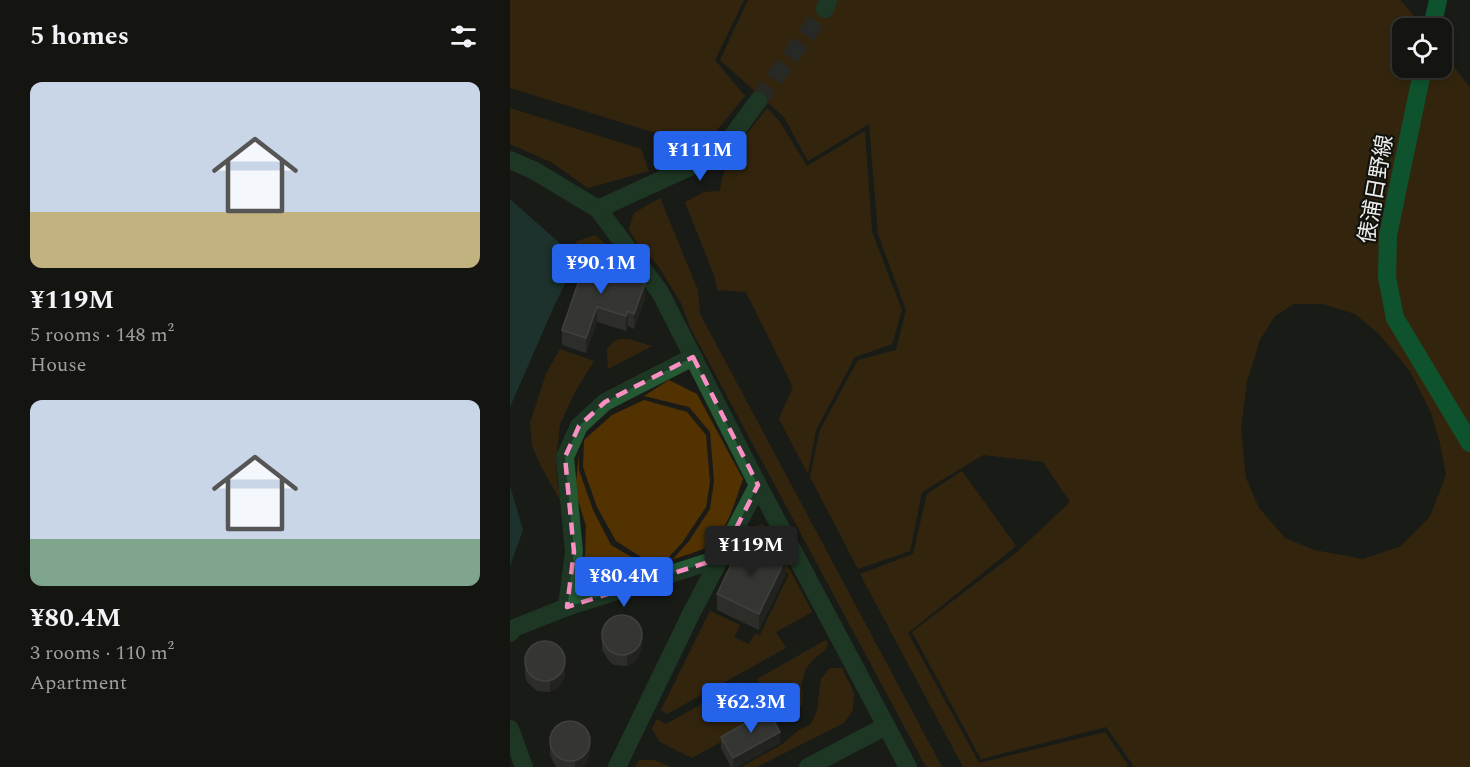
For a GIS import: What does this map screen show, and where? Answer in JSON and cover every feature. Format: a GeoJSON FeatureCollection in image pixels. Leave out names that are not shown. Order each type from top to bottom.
{"type":"FeatureCollection","features":[{"type":"Feature","properties":{"kind":"main road"},"geometry":{"type":"LineString","coordinates":[[1434,18],[1438,0]]}},
{"type":"Feature","properties":{"kind":"main road","name":"俵浦日野線"},"geometry":{"type":"LineString","coordinates":[[1421,78],[1388,235],[1387,277],[1395,318],[1470,443]]}},
{"type":"Feature","properties":{"kind":"street"},"geometry":{"type":"LineString","coordinates":[[598,208],[720,153],[758,101]]}},
{"type":"Feature","properties":{"kind":"street"},"geometry":{"type":"LineString","coordinates":[[510,160],[535,171],[598,208],[660,292],[758,485],[908,767]]}},
{"type":"Feature","properties":{"kind":"street"},"geometry":{"type":"LineString","coordinates":[[567,607],[574,552],[566,457],[579,426],[605,402],[693,357]]}},
{"type":"Feature","properties":{"kind":"street"},"geometry":{"type":"LineString","coordinates":[[617,767],[691,614],[758,485]]}},
{"type":"Feature","properties":{"kind":"street"},"geometry":{"type":"LineString","coordinates":[[510,633],[514,628],[567,607],[721,558]]}},
{"type":"Feature","properties":{"kind":"street"},"geometry":{"type":"LineString","coordinates":[[808,767],[886,726]]}},
{"type":"Feature","properties":{"kind":"street"},"geometry":{"type":"LineString","coordinates":[[510,729],[524,767]]}},
{"type":"Feature","properties":{"kind":"highlighted area"},"geometry":{"type":"Polygon","coordinates":[[[693,357],[758,485],[721,558],[567,607],[574,552],[565,457],[579,426],[605,402],[693,357]]]}},
{"type":"Feature","properties":{"kind":"shaded area"},"geometry":{"type":"Polygon","coordinates":[[[510,0],[744,0],[715,60],[745,96],[712,136],[685,155],[668,161],[656,133],[510,88],[510,0]]]}},
{"type":"Feature","properties":{"kind":"shaded area"},"geometry":{"type":"Polygon","coordinates":[[[748,0],[1400,0],[1416,18],[1392,18],[1392,78],[1452,78],[1452,64],[1470,88],[1470,767],[1132,767],[1133,765],[1106,727],[981,759],[912,632],[1017,552],[1070,502],[1043,462],[983,455],[922,492],[910,551],[858,569],[810,477],[820,430],[858,360],[896,350],[906,310],[878,234],[869,124],[808,161],[784,117],[720,60],[748,0]],[[1294,304],[1275,316],[1260,340],[1247,381],[1241,428],[1246,478],[1259,508],[1285,538],[1314,550],[1363,559],[1401,546],[1430,517],[1446,475],[1431,413],[1410,371],[1379,334],[1355,314],[1323,304],[1294,304]]]}},
{"type":"Feature","properties":{"kind":"shaded area"},"geometry":{"type":"Polygon","coordinates":[[[510,108],[641,149],[649,171],[588,188],[551,162],[510,144],[510,108]]]}},
{"type":"Feature","properties":{"kind":"shaded area"},"geometry":{"type":"Polygon","coordinates":[[[767,108],[780,122],[807,166],[865,131],[872,232],[902,310],[892,344],[855,357],[816,430],[808,474],[779,419],[793,387],[746,292],[717,290],[715,278],[685,202],[704,192],[720,191],[731,157],[767,108]]]}},
{"type":"Feature","properties":{"kind":"shaded area"},"geometry":{"type":"Polygon","coordinates":[[[660,198],[698,290],[700,314],[942,767],[926,767],[690,327],[681,303],[659,267],[637,243],[629,229],[634,213],[660,198]]]}},
{"type":"Feature","properties":{"kind":"shaded area"},"geometry":{"type":"Polygon","coordinates":[[[595,235],[610,248],[646,292],[620,284],[622,273],[598,265],[593,277],[579,273],[572,246],[578,241],[595,235]]]}},
{"type":"Feature","properties":{"kind":"shaded area"},"geometry":{"type":"Polygon","coordinates":[[[629,339],[652,346],[608,369],[607,349],[614,341],[629,339]]]}},
{"type":"Feature","properties":{"kind":"shaded area"},"geometry":{"type":"Polygon","coordinates":[[[560,349],[594,361],[575,392],[560,424],[556,460],[561,502],[532,446],[530,423],[546,374],[560,349]]]}},
{"type":"Feature","properties":{"kind":"shaded area"},"geometry":{"type":"Polygon","coordinates":[[[669,380],[697,394],[743,479],[729,518],[718,537],[703,549],[672,560],[689,541],[710,509],[714,481],[710,432],[689,407],[644,396],[669,380]]]}},
{"type":"Feature","properties":{"kind":"shaded area"},"geometry":{"type":"Polygon","coordinates":[[[644,400],[687,412],[706,435],[710,482],[706,507],[682,543],[664,562],[641,557],[616,541],[597,507],[583,467],[584,440],[612,415],[644,400]]]}},
{"type":"Feature","properties":{"kind":"shaded area"},"geometry":{"type":"Polygon","coordinates":[[[579,455],[579,470],[593,510],[611,545],[637,560],[655,564],[592,587],[584,582],[582,571],[586,526],[575,490],[579,455]]]}},
{"type":"Feature","properties":{"kind":"shaded area"},"geometry":{"type":"Polygon","coordinates":[[[962,471],[1016,546],[908,633],[979,763],[1105,732],[1128,765],[1126,767],[963,767],[860,574],[913,554],[927,494],[962,471]]]}},
{"type":"Feature","properties":{"kind":"shaded area"},"geometry":{"type":"Polygon","coordinates":[[[762,524],[768,528],[812,612],[776,632],[786,648],[667,714],[661,710],[710,611],[740,625],[734,637],[749,644],[755,634],[760,635],[789,574],[740,550],[750,527],[762,524]]]}},
{"type":"Feature","properties":{"kind":"shaded area"},"geometry":{"type":"Polygon","coordinates":[[[826,640],[828,643],[825,650],[806,668],[801,686],[802,705],[793,715],[779,720],[757,679],[826,640]]]}},
{"type":"Feature","properties":{"kind":"shaded area"},"geometry":{"type":"Polygon","coordinates":[[[830,668],[842,668],[854,693],[853,710],[844,723],[757,767],[741,767],[781,745],[799,730],[811,724],[817,710],[821,679],[830,668]]]}},
{"type":"Feature","properties":{"kind":"shaded area"},"geometry":{"type":"Polygon","coordinates":[[[742,682],[745,687],[749,686],[766,717],[692,758],[660,742],[652,729],[657,719],[666,724],[742,682]]]}},
{"type":"Feature","properties":{"kind":"shaded area"},"geometry":{"type":"Polygon","coordinates":[[[639,760],[654,760],[671,767],[635,767],[639,760]]]}},
{"type":"Feature","properties":{"kind":"water"},"geometry":{"type":"Polygon","coordinates":[[[510,199],[565,248],[567,280],[510,407],[510,199]]]}},
{"type":"Feature","properties":{"kind":"water"},"geometry":{"type":"Polygon","coordinates":[[[510,486],[523,530],[510,566],[510,486]]]}},
{"type":"Feature","properties":{"kind":"building"},"geometry":{"type":"Polygon","coordinates":[[[599,252],[619,259],[615,273],[645,283],[634,314],[628,311],[626,316],[597,307],[586,338],[562,330],[585,263],[594,266],[599,252]]]}},
{"type":"Feature","properties":{"kind":"building"},"geometry":{"type":"Polygon","coordinates":[[[743,540],[785,560],[759,614],[717,594],[743,540]]]}},
{"type":"Feature","properties":{"kind":"building"},"geometry":{"type":"Polygon","coordinates":[[[622,615],[636,621],[642,635],[636,649],[622,655],[608,649],[602,635],[608,621],[622,615]]]}},
{"type":"Feature","properties":{"kind":"building"},"geometry":{"type":"Polygon","coordinates":[[[545,641],[559,647],[565,661],[559,675],[545,681],[531,675],[525,661],[531,647],[545,641]]]}},
{"type":"Feature","properties":{"kind":"building"},"geometry":{"type":"Polygon","coordinates":[[[768,710],[780,732],[733,758],[721,737],[768,710]]]}},
{"type":"Feature","properties":{"kind":"building"},"geometry":{"type":"Polygon","coordinates":[[[570,721],[584,727],[590,741],[584,755],[570,761],[556,755],[550,741],[556,727],[570,721]]]}},
{"type":"Feature","properties":{"kind":"tunnel"},"geometry":{"type":"LineString","coordinates":[[758,101],[825,9]]}}]}
